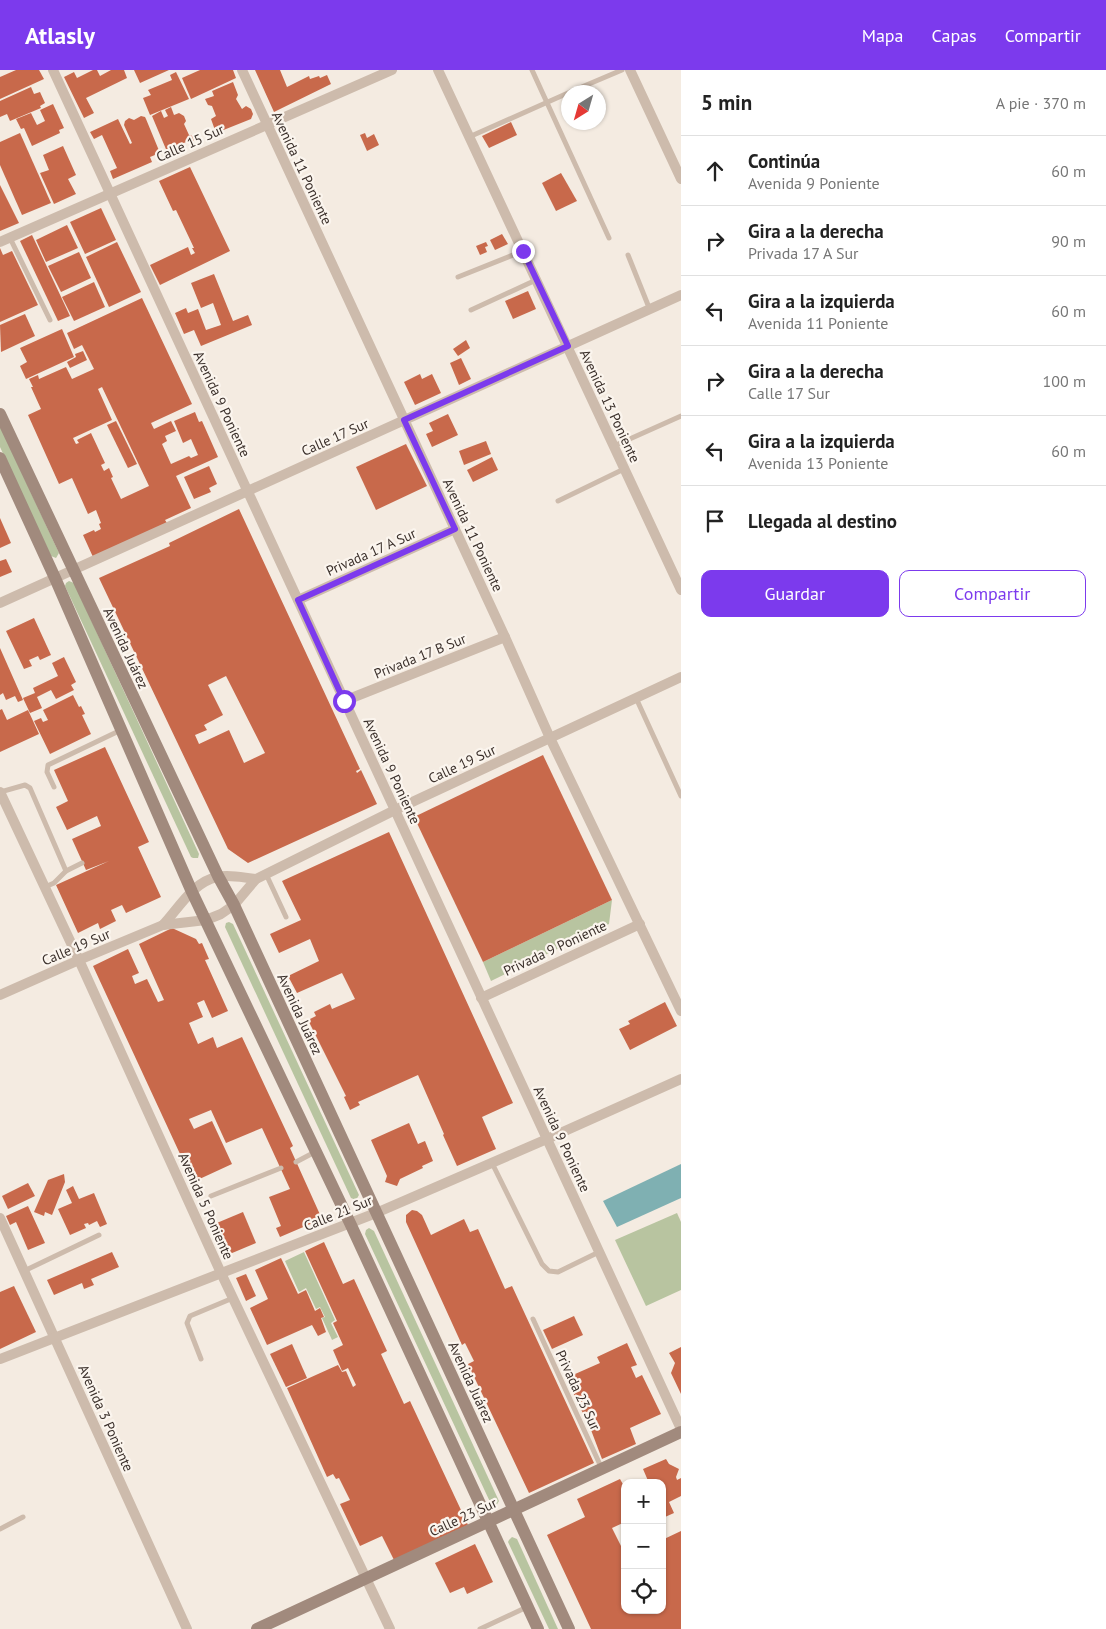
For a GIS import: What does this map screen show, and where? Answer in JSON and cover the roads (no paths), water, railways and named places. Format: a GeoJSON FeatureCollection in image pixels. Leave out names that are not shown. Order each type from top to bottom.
{"type":"FeatureCollection","features":[{"type":"Feature","properties":{"kind":"main road","name":"Avenida Juárez"},"geometry":{"type":"LineString","coordinates":[[0,414],[72,570],[218,876],[234,905],[568,1629]]}},
{"type":"Feature","properties":{"kind":"main road"},"geometry":{"type":"LineString","coordinates":[[0,458],[55,578],[192,892],[350,1223],[538,1629]]}},
{"type":"Feature","properties":{"kind":"main road","name":"Calle 23 Sur"},"geometry":{"type":"LineString","coordinates":[[257,1629],[681,1431]]}},
{"type":"Feature","properties":{"kind":"street","name":"Avenida 9 Poniente"},"geometry":{"type":"LineString","coordinates":[[53,70],[681,1431]]}},
{"type":"Feature","properties":{"kind":"street","name":"Avenida 11 Poniente"},"geometry":{"type":"LineString","coordinates":[[242,70],[550,738],[681,1011]]}},
{"type":"Feature","properties":{"kind":"street","name":"Calle 15 Sur"},"geometry":{"type":"LineString","coordinates":[[0,242],[392,70]]}},
{"type":"Feature","properties":{"kind":"street","name":"Avenida 13 Poniente"},"geometry":{"type":"LineString","coordinates":[[438,70],[681,590]]}},
{"type":"Feature","properties":{"kind":"street"},"geometry":{"type":"LineString","coordinates":[[630,70],[681,178]]}},
{"type":"Feature","properties":{"kind":"street","name":"Calle 17 Sur"},"geometry":{"type":"LineString","coordinates":[[0,603],[681,296]]}},
{"type":"Feature","properties":{"kind":"street","name":"Privada 17 A Sur"},"geometry":{"type":"LineString","coordinates":[[298,600],[455,529]]}},
{"type":"Feature","properties":{"kind":"street","name":"Privada 17 B Sur"},"geometry":{"type":"LineString","coordinates":[[344,701],[505,637]]}},
{"type":"Feature","properties":{"kind":"street","name":"Calle 19 Sur"},"geometry":{"type":"LineString","coordinates":[[0,996],[163,925],[206,920],[221,914],[234,905],[261,877],[395,810],[681,678]]}},
{"type":"Feature","properties":{"kind":"street","name":"Avenida 5 Poniente"},"geometry":{"type":"LineString","coordinates":[[0,792],[79,960],[221,1273],[390,1629]]}},
{"type":"Feature","properties":{"kind":"street"},"geometry":{"type":"LineString","coordinates":[[218,876],[261,877]]}},
{"type":"Feature","properties":{"kind":"street","name":"Calle 19 Sur"},"geometry":{"type":"LineString","coordinates":[[163,925],[192,892],[205,881],[218,876]]}},
{"type":"Feature","properties":{"kind":"street","name":"Privada 9 Poniente"},"geometry":{"type":"LineString","coordinates":[[481,998],[640,924]]}},
{"type":"Feature","properties":{"kind":"street","name":"Calle 21 Sur"},"geometry":{"type":"LineString","coordinates":[[0,1359],[376,1213],[681,1079]]}},
{"type":"Feature","properties":{"kind":"street","name":"Avenida 3 Poniente"},"geometry":{"type":"LineString","coordinates":[[0,1218],[187,1629]]}},
{"type":"Feature","properties":{"kind":"lane"},"geometry":{"type":"LineString","coordinates":[[532,70],[608,238]]}},
{"type":"Feature","properties":{"kind":"lane"},"geometry":{"type":"LineString","coordinates":[[587,85],[622,70]]}},
{"type":"Feature","properties":{"kind":"lane"},"geometry":{"type":"LineString","coordinates":[[469,137],[561,97]]}},
{"type":"Feature","properties":{"kind":"lane"},"geometry":{"type":"LineString","coordinates":[[10,237],[50,320]]}},
{"type":"Feature","properties":{"kind":"lane"},"geometry":{"type":"LineString","coordinates":[[458,277],[523,251]]}},
{"type":"Feature","properties":{"kind":"lane"},"geometry":{"type":"LineString","coordinates":[[628,255],[650,310]]}},
{"type":"Feature","properties":{"kind":"lane"},"geometry":{"type":"LineString","coordinates":[[471,310],[536,280]]}},
{"type":"Feature","properties":{"kind":"lane"},"geometry":{"type":"LineString","coordinates":[[614,446],[681,416]]}},
{"type":"Feature","properties":{"kind":"lane"},"geometry":{"type":"LineString","coordinates":[[558,501],[625,469]]}},
{"type":"Feature","properties":{"kind":"lane"},"geometry":{"type":"LineString","coordinates":[[636,698],[681,796]]}},
{"type":"Feature","properties":{"kind":"lane"},"geometry":{"type":"LineString","coordinates":[[54,788],[47,772],[46,768],[48,765],[122,730]]}},
{"type":"Feature","properties":{"kind":"lane"},"geometry":{"type":"LineString","coordinates":[[0,792],[25,785],[30,788],[66,872]]}},
{"type":"Feature","properties":{"kind":"lane"},"geometry":{"type":"LineString","coordinates":[[44,888],[82,863]]}},
{"type":"Feature","properties":{"kind":"lane"},"geometry":{"type":"LineString","coordinates":[[261,877],[286,917]]}},
{"type":"Feature","properties":{"kind":"lane"},"geometry":{"type":"LineString","coordinates":[[296,1162],[316,1151]]}},
{"type":"Feature","properties":{"kind":"lane"},"geometry":{"type":"LineString","coordinates":[[492,1163],[542,1264],[549,1271],[558,1272],[599,1252]]}},
{"type":"Feature","properties":{"kind":"lane"},"geometry":{"type":"LineString","coordinates":[[211,1196],[280,1168]]}},
{"type":"Feature","properties":{"kind":"lane"},"geometry":{"type":"LineString","coordinates":[[24,1271],[99,1234]]}},
{"type":"Feature","properties":{"kind":"lane"},"geometry":{"type":"LineString","coordinates":[[201,1359],[186,1324],[188,1319],[190,1316],[233,1298]]}},
{"type":"Feature","properties":{"kind":"lane","name":"Privada 23 Sur"},"geometry":{"type":"LineString","coordinates":[[533,1320],[602,1469]]}},
{"type":"Feature","properties":{"kind":"lane"},"geometry":{"type":"LineString","coordinates":[[0,1529],[23,1517]]}},
{"type":"Feature","properties":{"kind":"lane"},"geometry":{"type":"LineString","coordinates":[[480,1629],[528,1607]]}},
{"type":"Feature","properties":{"kind":"water"},"geometry":{"type":"Polygon","coordinates":[[[681,1164],[681,1198],[617,1227],[603,1201],[681,1164]]]}}]}
